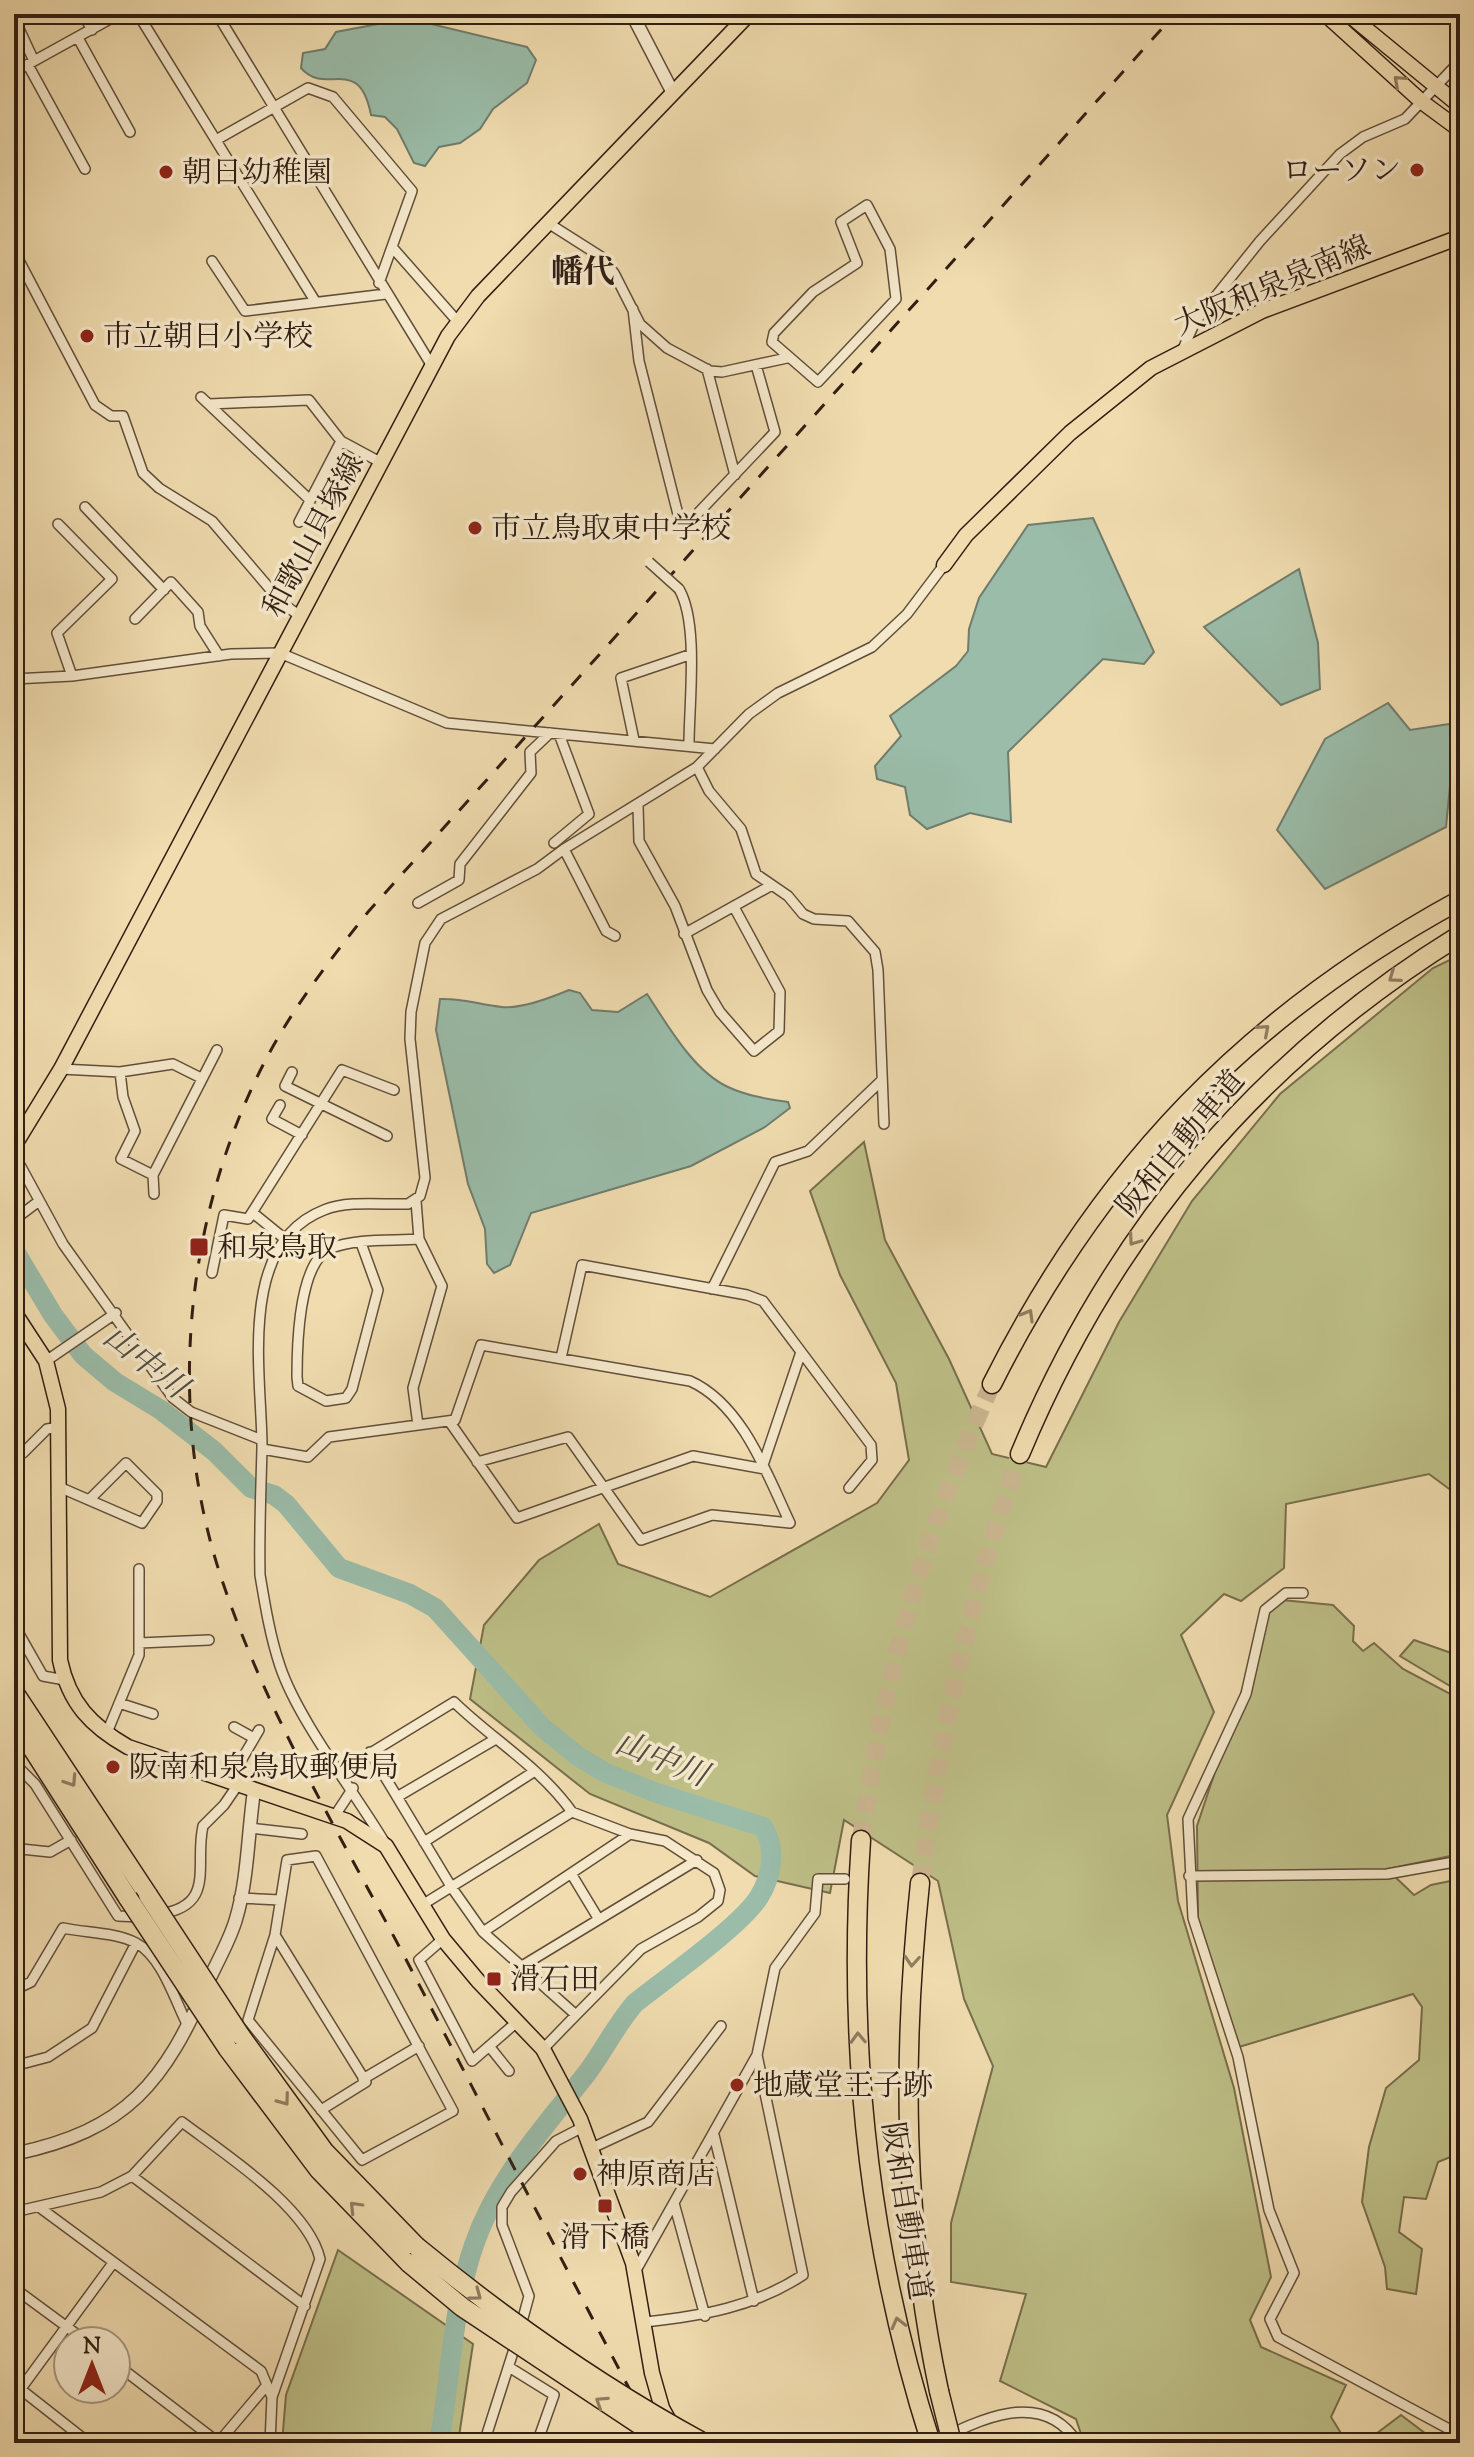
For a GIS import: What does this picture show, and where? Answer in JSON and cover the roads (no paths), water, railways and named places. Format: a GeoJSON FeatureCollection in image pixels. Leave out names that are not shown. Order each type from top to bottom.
{"type":"FeatureCollection","features":[{"type":"Feature","properties":{"kind":"highway","name":"阪和自動車道"},"geometry":{"type":"LineString","coordinates":[[992,1384],[1049,1277],[1130,1166],[1177,1112],[1225,1065],[1324,983],[1460,900]]}},
{"type":"Feature","properties":{"kind":"highway","name":"阪和自動車道"},"geometry":{"type":"LineString","coordinates":[[1020,1454],[1067,1349],[1095,1299],[1167,1195],[1208,1145],[1258,1091],[1361,1001],[1460,935]]}},
{"type":"Feature","properties":{"kind":"highway"},"geometry":{"type":"LineString","coordinates":[[14,1692],[148,1895],[234,2042]]}},
{"type":"Feature","properties":{"kind":"highway"},"geometry":{"type":"LineString","coordinates":[[14,1720],[128,1898],[234,2042],[319,2170],[412,2254],[462,2307],[667,2443]]}},
{"type":"Feature","properties":{"kind":"highway","name":"阪和自動車道"},"geometry":{"type":"LineString","coordinates":[[861,1840],[856,1997],[866,2149],[896,2316],[917,2399],[932,2443]]}},
{"type":"Feature","properties":{"kind":"highway","name":"阪和自動車道"},"geometry":{"type":"LineString","coordinates":[[920,1883],[909,2005],[907,2137],[917,2271],[952,2443]]}},
{"type":"Feature","properties":{"kind":"highway"},"geometry":{"type":"LineString","coordinates":[[412,2254],[611,2389],[704,2443]]}},
{"type":"Feature","properties":{"kind":"main road","name":"和歌山貝塚線"},"geometry":{"type":"LineString","coordinates":[[14,1146],[61,1069],[380,462],[458,322],[478,296],[749,14]]}},
{"type":"Feature","properties":{"kind":"main road"},"geometry":{"type":"LineString","coordinates":[[1325,14],[1422,102],[1460,130]]}},
{"type":"Feature","properties":{"kind":"main road"},"geometry":{"type":"LineString","coordinates":[[1348,14],[1460,106]]}},
{"type":"Feature","properties":{"kind":"main road","name":"大阪和泉泉南線"},"geometry":{"type":"LineString","coordinates":[[944,565],[966,535],[1104,402],[1183,349],[1262,311],[1460,237]]}},
{"type":"Feature","properties":{"kind":"main road"},"geometry":{"type":"LineString","coordinates":[[15,1315],[52,1358],[60,1427],[60,1660],[65,1680],[79,1708],[106,1735],[128,1747],[334,1817],[371,1833],[386,1846],[443,1939],[543,2049],[553,2064],[592,2148],[635,2272],[652,2373],[662,2408],[681,2443]]}},
{"type":"Feature","properties":{"kind":"street"},"geometry":{"type":"LineString","coordinates":[[83,14],[92,30]]}},
{"type":"Feature","properties":{"kind":"street"},"geometry":{"type":"LineString","coordinates":[[14,72],[119,14]]}},
{"type":"Feature","properties":{"kind":"street"},"geometry":{"type":"LineString","coordinates":[[138,14],[315,301]]}},
{"type":"Feature","properties":{"kind":"street"},"geometry":{"type":"LineString","coordinates":[[217,14],[432,366]]}},
{"type":"Feature","properties":{"kind":"street"},"geometry":{"type":"LineString","coordinates":[[632,14],[673,93]]}},
{"type":"Feature","properties":{"kind":"street"},"geometry":{"type":"LineString","coordinates":[[14,18],[31,63],[85,169]]}},
{"type":"Feature","properties":{"kind":"street"},"geometry":{"type":"LineString","coordinates":[[78,38],[130,132]]}},
{"type":"Feature","properties":{"kind":"street"},"geometry":{"type":"LineString","coordinates":[[1183,349],[1195,322],[1260,241],[1340,154],[1363,137],[1405,119],[1460,61]]}},
{"type":"Feature","properties":{"kind":"street"},"geometry":{"type":"LineString","coordinates":[[216,140],[308,88],[333,97],[412,191],[379,283]]}},
{"type":"Feature","properties":{"kind":"street"},"geometry":{"type":"LineString","coordinates":[[867,205],[890,249],[896,299],[818,382],[787,358],[772,342],[774,333],[813,292],[857,263],[841,222],[867,205]]}},
{"type":"Feature","properties":{"kind":"street"},"geometry":{"type":"LineString","coordinates":[[548,223],[600,256],[614,273],[640,324],[667,348],[707,369],[722,372],[787,358]]}},
{"type":"Feature","properties":{"kind":"street"},"geometry":{"type":"LineString","coordinates":[[392,247],[458,322]]}},
{"type":"Feature","properties":{"kind":"street"},"geometry":{"type":"LineString","coordinates":[[14,251],[95,405],[111,416],[123,416],[143,473],[159,488],[212,521],[282,603],[300,616]]}},
{"type":"Feature","properties":{"kind":"street"},"geometry":{"type":"LineString","coordinates":[[212,261],[245,311],[386,294]]}},
{"type":"Feature","properties":{"kind":"street"},"geometry":{"type":"LineString","coordinates":[[633,309],[639,361],[682,530],[775,432],[756,365]]}},
{"type":"Feature","properties":{"kind":"street"},"geometry":{"type":"LineString","coordinates":[[707,369],[735,475]]}},
{"type":"Feature","properties":{"kind":"street"},"geometry":{"type":"LineString","coordinates":[[201,397],[310,500]]}},
{"type":"Feature","properties":{"kind":"street"},"geometry":{"type":"LineString","coordinates":[[209,404],[309,400],[341,441],[380,462]]}},
{"type":"Feature","properties":{"kind":"street"},"geometry":{"type":"LineString","coordinates":[[299,522],[341,441]]}},
{"type":"Feature","properties":{"kind":"street"},"geometry":{"type":"LineString","coordinates":[[85,507],[164,590]]}},
{"type":"Feature","properties":{"kind":"street"},"geometry":{"type":"LineString","coordinates":[[58,524],[112,579],[57,633],[72,676]]}},
{"type":"Feature","properties":{"kind":"street"},"geometry":{"type":"LineString","coordinates":[[649,562],[679,589],[685,599],[689,655],[689,744]]}},
{"type":"Feature","properties":{"kind":"street"},"geometry":{"type":"LineString","coordinates":[[559,846],[638,805],[697,767],[765,701],[872,647],[907,614],[944,565]]}},
{"type":"Feature","properties":{"kind":"street"},"geometry":{"type":"LineString","coordinates":[[135,619],[171,582],[198,612],[200,626],[219,656]]}},
{"type":"Feature","properties":{"kind":"street"},"geometry":{"type":"LineString","coordinates":[[14,679],[72,676],[219,656],[280,653],[447,723],[689,744],[715,749]]}},
{"type":"Feature","properties":{"kind":"street"},"geometry":{"type":"LineString","coordinates":[[634,740],[621,678],[689,655]]}},
{"type":"Feature","properties":{"kind":"street"},"geometry":{"type":"LineString","coordinates":[[418,1425],[413,1388],[442,1286],[419,1239],[416,1201],[425,1178],[410,1030],[425,943],[447,914],[474,905],[537,869],[589,814],[555,734]]}},
{"type":"Feature","properties":{"kind":"street"},"geometry":{"type":"LineString","coordinates":[[418,903],[459,880],[460,864],[531,773],[530,752],[555,734]]}},
{"type":"Feature","properties":{"kind":"street"},"geometry":{"type":"LineString","coordinates":[[697,767],[709,791],[741,829],[756,874],[788,896],[803,914],[814,919],[848,921],[875,952],[884,1124]]}},
{"type":"Feature","properties":{"kind":"street"},"geometry":{"type":"LineString","coordinates":[[638,805],[639,841],[675,906],[684,934],[720,1012],[754,1051],[779,1031],[780,992],[734,907]]}},
{"type":"Feature","properties":{"kind":"street"},"geometry":{"type":"LineString","coordinates":[[559,846],[606,931],[615,936]]}},
{"type":"Feature","properties":{"kind":"street"},"geometry":{"type":"LineString","coordinates":[[684,934],[772,885]]}},
{"type":"Feature","properties":{"kind":"street"},"geometry":{"type":"LineString","coordinates":[[154,1194],[153,1175],[217,1050]]}},
{"type":"Feature","properties":{"kind":"street"},"geometry":{"type":"LineString","coordinates":[[61,1069],[120,1072],[157,1062],[173,1064],[201,1078]]}},
{"type":"Feature","properties":{"kind":"street"},"geometry":{"type":"LineString","coordinates":[[212,1273],[224,1215],[248,1219],[253,1213],[342,1070],[394,1090]]}},
{"type":"Feature","properties":{"kind":"street"},"geometry":{"type":"LineString","coordinates":[[120,1072],[123,1097],[135,1131],[121,1159],[153,1175]]}},
{"type":"Feature","properties":{"kind":"street"},"geometry":{"type":"LineString","coordinates":[[292,1072],[285,1086],[387,1136]]}},
{"type":"Feature","properties":{"kind":"street"},"geometry":{"type":"LineString","coordinates":[[712,1289],[775,1162],[808,1151],[881,1081]]}},
{"type":"Feature","properties":{"kind":"street"},"geometry":{"type":"LineString","coordinates":[[280,1105],[272,1119],[302,1135]]}},
{"type":"Feature","properties":{"kind":"street"},"geometry":{"type":"LineString","coordinates":[[14,1154],[63,1244],[182,1406],[262,1444],[308,1457],[329,1437],[455,1420],[481,1345],[690,1381],[708,1389],[721,1400],[764,1467],[790,1523],[712,1515],[641,1540],[568,1437],[477,1462]]}},
{"type":"Feature","properties":{"kind":"street"},"geometry":{"type":"LineString","coordinates":[[14,1220],[39,1201]]}},
{"type":"Feature","properties":{"kind":"street"},"geometry":{"type":"LineString","coordinates":[[386,1846],[353,1788],[298,1704],[280,1668],[266,1614],[260,1551],[262,1444],[258,1408],[259,1316],[270,1272],[285,1239],[324,1210],[416,1201]]}},
{"type":"Feature","properties":{"kind":"street"},"geometry":{"type":"LineString","coordinates":[[253,1213],[285,1239]]}},
{"type":"Feature","properties":{"kind":"street"},"geometry":{"type":"LineString","coordinates":[[361,1243],[378,1290],[352,1389],[346,1398],[326,1401],[298,1386],[299,1310],[324,1253],[332,1248],[361,1243],[419,1239]]}},
{"type":"Feature","properties":{"kind":"street"},"geometry":{"type":"LineString","coordinates":[[561,1358],[582,1265],[763,1301],[871,1445],[872,1460],[849,1488]]}},
{"type":"Feature","properties":{"kind":"street"},"geometry":{"type":"LineString","coordinates":[[52,1358],[116,1313]]}},
{"type":"Feature","properties":{"kind":"street"},"geometry":{"type":"LineString","coordinates":[[764,1467],[801,1352]]}},
{"type":"Feature","properties":{"kind":"street"},"geometry":{"type":"LineString","coordinates":[[449,1421],[517,1518],[693,1456],[764,1467]]}},
{"type":"Feature","properties":{"kind":"street"},"geometry":{"type":"LineString","coordinates":[[23,1453],[47,1429],[60,1427]]}},
{"type":"Feature","properties":{"kind":"street"},"geometry":{"type":"LineString","coordinates":[[59,1487],[142,1523],[157,1501],[157,1494],[126,1463],[89,1500]]}},
{"type":"Feature","properties":{"kind":"street"},"geometry":{"type":"LineString","coordinates":[[106,1735],[139,1655],[139,1569]]}},
{"type":"Feature","properties":{"kind":"street"},"geometry":{"type":"LineString","coordinates":[[1303,1593],[1286,1593],[1265,1610],[1246,1694],[1188,1819],[1193,1918],[1238,2057],[1269,2210],[1294,2273],[1270,2319],[1278,2337],[1460,2435]]}},
{"type":"Feature","properties":{"kind":"street"},"geometry":{"type":"LineString","coordinates":[[14,1625],[43,1676],[65,1680]]}},
{"type":"Feature","properties":{"kind":"street"},"geometry":{"type":"LineString","coordinates":[[139,1643],[195,1645],[209,1640]]}},
{"type":"Feature","properties":{"kind":"street"},"geometry":{"type":"LineString","coordinates":[[341,1771],[454,1702],[494,1740],[506,1744],[552,1784],[572,1812],[630,1834],[665,1841],[714,1873],[720,1890],[718,1901],[687,1924],[641,1949],[543,2049]]}},
{"type":"Feature","properties":{"kind":"street"},"geometry":{"type":"LineString","coordinates":[[119,1703],[153,1714]]}},
{"type":"Feature","properties":{"kind":"street"},"geometry":{"type":"LineString","coordinates":[[17,1770],[71,1840],[118,1916],[129,1919],[169,1913],[183,1907],[194,1897],[201,1880],[203,1826],[233,1784],[256,1734],[234,1727]]}},
{"type":"Feature","properties":{"kind":"street"},"geometry":{"type":"LineString","coordinates":[[397,1797],[494,1740]]}},
{"type":"Feature","properties":{"kind":"street"},"geometry":{"type":"LineString","coordinates":[[370,1752],[452,1888],[483,1932],[576,2015]]}},
{"type":"Feature","properties":{"kind":"street"},"geometry":{"type":"LineString","coordinates":[[424,1842],[535,1771]]}},
{"type":"Feature","properties":{"kind":"street"},"geometry":{"type":"LineString","coordinates":[[334,1817],[353,1788]]}},
{"type":"Feature","properties":{"kind":"street"},"geometry":{"type":"LineString","coordinates":[[14,2154],[50,2146],[87,2132],[118,2115],[145,2091],[172,2058],[227,1943],[239,1898],[254,1791]]}},
{"type":"Feature","properties":{"kind":"street"},"geometry":{"type":"LineString","coordinates":[[422,1905],[572,1812]]}},
{"type":"Feature","properties":{"kind":"street"},"geometry":{"type":"LineString","coordinates":[[249,1828],[302,1834]]}},
{"type":"Feature","properties":{"kind":"street"},"geometry":{"type":"LineString","coordinates":[[483,1932],[630,1834]]}},
{"type":"Feature","properties":{"kind":"street"},"geometry":{"type":"LineString","coordinates":[[21,1849],[50,1852],[71,1840]]}},
{"type":"Feature","properties":{"kind":"street"},"geometry":{"type":"LineString","coordinates":[[316,1856],[453,2111],[362,2160],[248,2020],[275,1935],[287,1860],[316,1856]]}},
{"type":"Feature","properties":{"kind":"street"},"geometry":{"type":"LineString","coordinates":[[522,1966],[697,1860]]}},
{"type":"Feature","properties":{"kind":"street"},"geometry":{"type":"LineString","coordinates":[[1189,1876],[1387,1874],[1460,1861]]}},
{"type":"Feature","properties":{"kind":"street"},"geometry":{"type":"LineString","coordinates":[[572,1875],[598,1918]]}},
{"type":"Feature","properties":{"kind":"street"},"geometry":{"type":"LineString","coordinates":[[635,2272],[757,2055],[775,1968],[815,1913],[818,1879],[845,1879]]}},
{"type":"Feature","properties":{"kind":"street"},"geometry":{"type":"LineString","coordinates":[[239,1898],[280,1900]]}},
{"type":"Feature","properties":{"kind":"street"},"geometry":{"type":"LineString","coordinates":[[14,1990],[31,1982],[63,1928],[136,1943],[150,1954],[188,2026]]}},
{"type":"Feature","properties":{"kind":"street"},"geometry":{"type":"LineString","coordinates":[[275,1935],[366,2082],[321,2110]]}},
{"type":"Feature","properties":{"kind":"street"},"geometry":{"type":"LineString","coordinates":[[443,1939],[419,1960],[472,2061],[518,2021]]}},
{"type":"Feature","properties":{"kind":"street"},"geometry":{"type":"LineString","coordinates":[[14,2032],[17,2065],[48,2057],[92,2028],[136,1943]]}},
{"type":"Feature","properties":{"kind":"street"},"geometry":{"type":"LineString","coordinates":[[592,2148],[648,2122],[721,2026]]}},
{"type":"Feature","properties":{"kind":"street"},"geometry":{"type":"LineString","coordinates":[[363,2079],[419,2046]]}},
{"type":"Feature","properties":{"kind":"street"},"geometry":{"type":"LineString","coordinates":[[489,2046],[509,2071]]}},
{"type":"Feature","properties":{"kind":"street"},"geometry":{"type":"LineString","coordinates":[[645,2322],[705,2316],[754,2301],[803,2275],[757,2055]]}},
{"type":"Feature","properties":{"kind":"street"},"geometry":{"type":"LineString","coordinates":[[14,2212],[101,2192],[132,2176],[182,2122],[257,2180],[317,2245],[320,2259],[272,2397],[270,2443]]}},
{"type":"Feature","properties":{"kind":"street"},"geometry":{"type":"LineString","coordinates":[[484,2443],[529,2296],[502,2225],[502,2207],[511,2192],[556,2141],[582,2123]]}},
{"type":"Feature","properties":{"kind":"street"},"geometry":{"type":"LineString","coordinates":[[714,2135],[754,2301]]}},
{"type":"Feature","properties":{"kind":"street"},"geometry":{"type":"LineString","coordinates":[[132,2176],[305,2306]]}},
{"type":"Feature","properties":{"kind":"street"},"geometry":{"type":"LineString","coordinates":[[674,2203],[705,2316]]}},
{"type":"Feature","properties":{"kind":"street"},"geometry":{"type":"LineString","coordinates":[[39,2207],[261,2371],[272,2397]]}},
{"type":"Feature","properties":{"kind":"street"},"geometry":{"type":"LineString","coordinates":[[68,2325],[113,2263]]}},
{"type":"Feature","properties":{"kind":"street"},"geometry":{"type":"LineString","coordinates":[[14,2288],[66,2325]]}},
{"type":"Feature","properties":{"kind":"street"},"geometry":{"type":"LineString","coordinates":[[14,2398],[17,2386],[52,2344]]}},
{"type":"Feature","properties":{"kind":"street"},"geometry":{"type":"LineString","coordinates":[[509,2367],[554,2395],[537,2443]]}},
{"type":"Feature","properties":{"kind":"street"},"geometry":{"type":"LineString","coordinates":[[132,2376],[219,2443],[267,2385]]}},
{"type":"Feature","properties":{"kind":"street"},"geometry":{"type":"LineString","coordinates":[[17,2386],[89,2443]]}},
{"type":"Feature","properties":{"kind":"street"},"geometry":{"type":"LineString","coordinates":[[932,2443],[970,2423],[999,2413],[1018,2411],[1041,2414],[1057,2421],[1078,2443]]}},
{"type":"Feature","properties":{"kind":"waterway","name":"山中川"},"geometry":{"type":"LineString","coordinates":[[14,1250],[53,1315],[83,1355],[115,1382],[161,1410],[214,1451],[251,1488],[274,1495],[286,1504],[339,1568],[410,1594],[435,1608],[542,1727],[579,1757],[606,1773],[654,1792],[763,1827],[767,1835],[771,1862],[759,1897],[720,1937],[635,2003],[587,2073],[523,2154],[495,2198],[474,2245],[461,2293],[439,2443]]}},
{"type":"Feature","properties":{"kind":"tunnel"},"geometry":{"type":"LineString","coordinates":[[861,1840],[881,1721],[909,1607],[946,1496],[992,1384]]}},
{"type":"Feature","properties":{"kind":"tunnel"},"geometry":{"type":"LineString","coordinates":[[920,1883],[947,1719],[971,1613],[1020,1454]]}},
{"type":"Feature","properties":{"kind":"railway"},"geometry":{"type":"LineString","coordinates":[[658,2443],[304,1769],[240,1631],[205,1520],[194,1454],[190,1388],[192,1321],[200,1254],[215,1189],[236,1126],[263,1065],[298,1005],[353,930],[1175,14]]}},
{"type":"Feature","properties":{"kind":"place","name":"ローソン"},"geometry":{"type":"Point","coordinates":[1417,170]}},
{"type":"Feature","properties":{"kind":"place","name":"朝日幼稚園"},"geometry":{"type":"Point","coordinates":[166,172]}},
{"type":"Feature","properties":{"kind":"place","name":"市立朝日小学校"},"geometry":{"type":"Point","coordinates":[87,336]}},
{"type":"Feature","properties":{"kind":"place","name":"市立鳥取東中学校"},"geometry":{"type":"Point","coordinates":[475,528]}},
{"type":"Feature","properties":{"kind":"place","name":"和泉鳥取"},"geometry":{"type":"Point","coordinates":[199,1247]}},
{"type":"Feature","properties":{"kind":"place","name":"阪南和泉鳥取郵便局"},"geometry":{"type":"Point","coordinates":[113,1767]}},
{"type":"Feature","properties":{"kind":"place","name":"滑石田"},"geometry":{"type":"Point","coordinates":[494,1979]}},
{"type":"Feature","properties":{"kind":"place","name":"地蔵堂王子跡"},"geometry":{"type":"Point","coordinates":[737,2085]}},
{"type":"Feature","properties":{"kind":"place","name":"神原商店"},"geometry":{"type":"Point","coordinates":[580,2174]}},
{"type":"Feature","properties":{"kind":"place","name":"滑下橋"},"geometry":{"type":"Point","coordinates":[605,2206]}},
{"type":"Feature","properties":{"kind":"district","name":"幡代"},"geometry":{"type":"Point","coordinates":[583,271]}}]}
